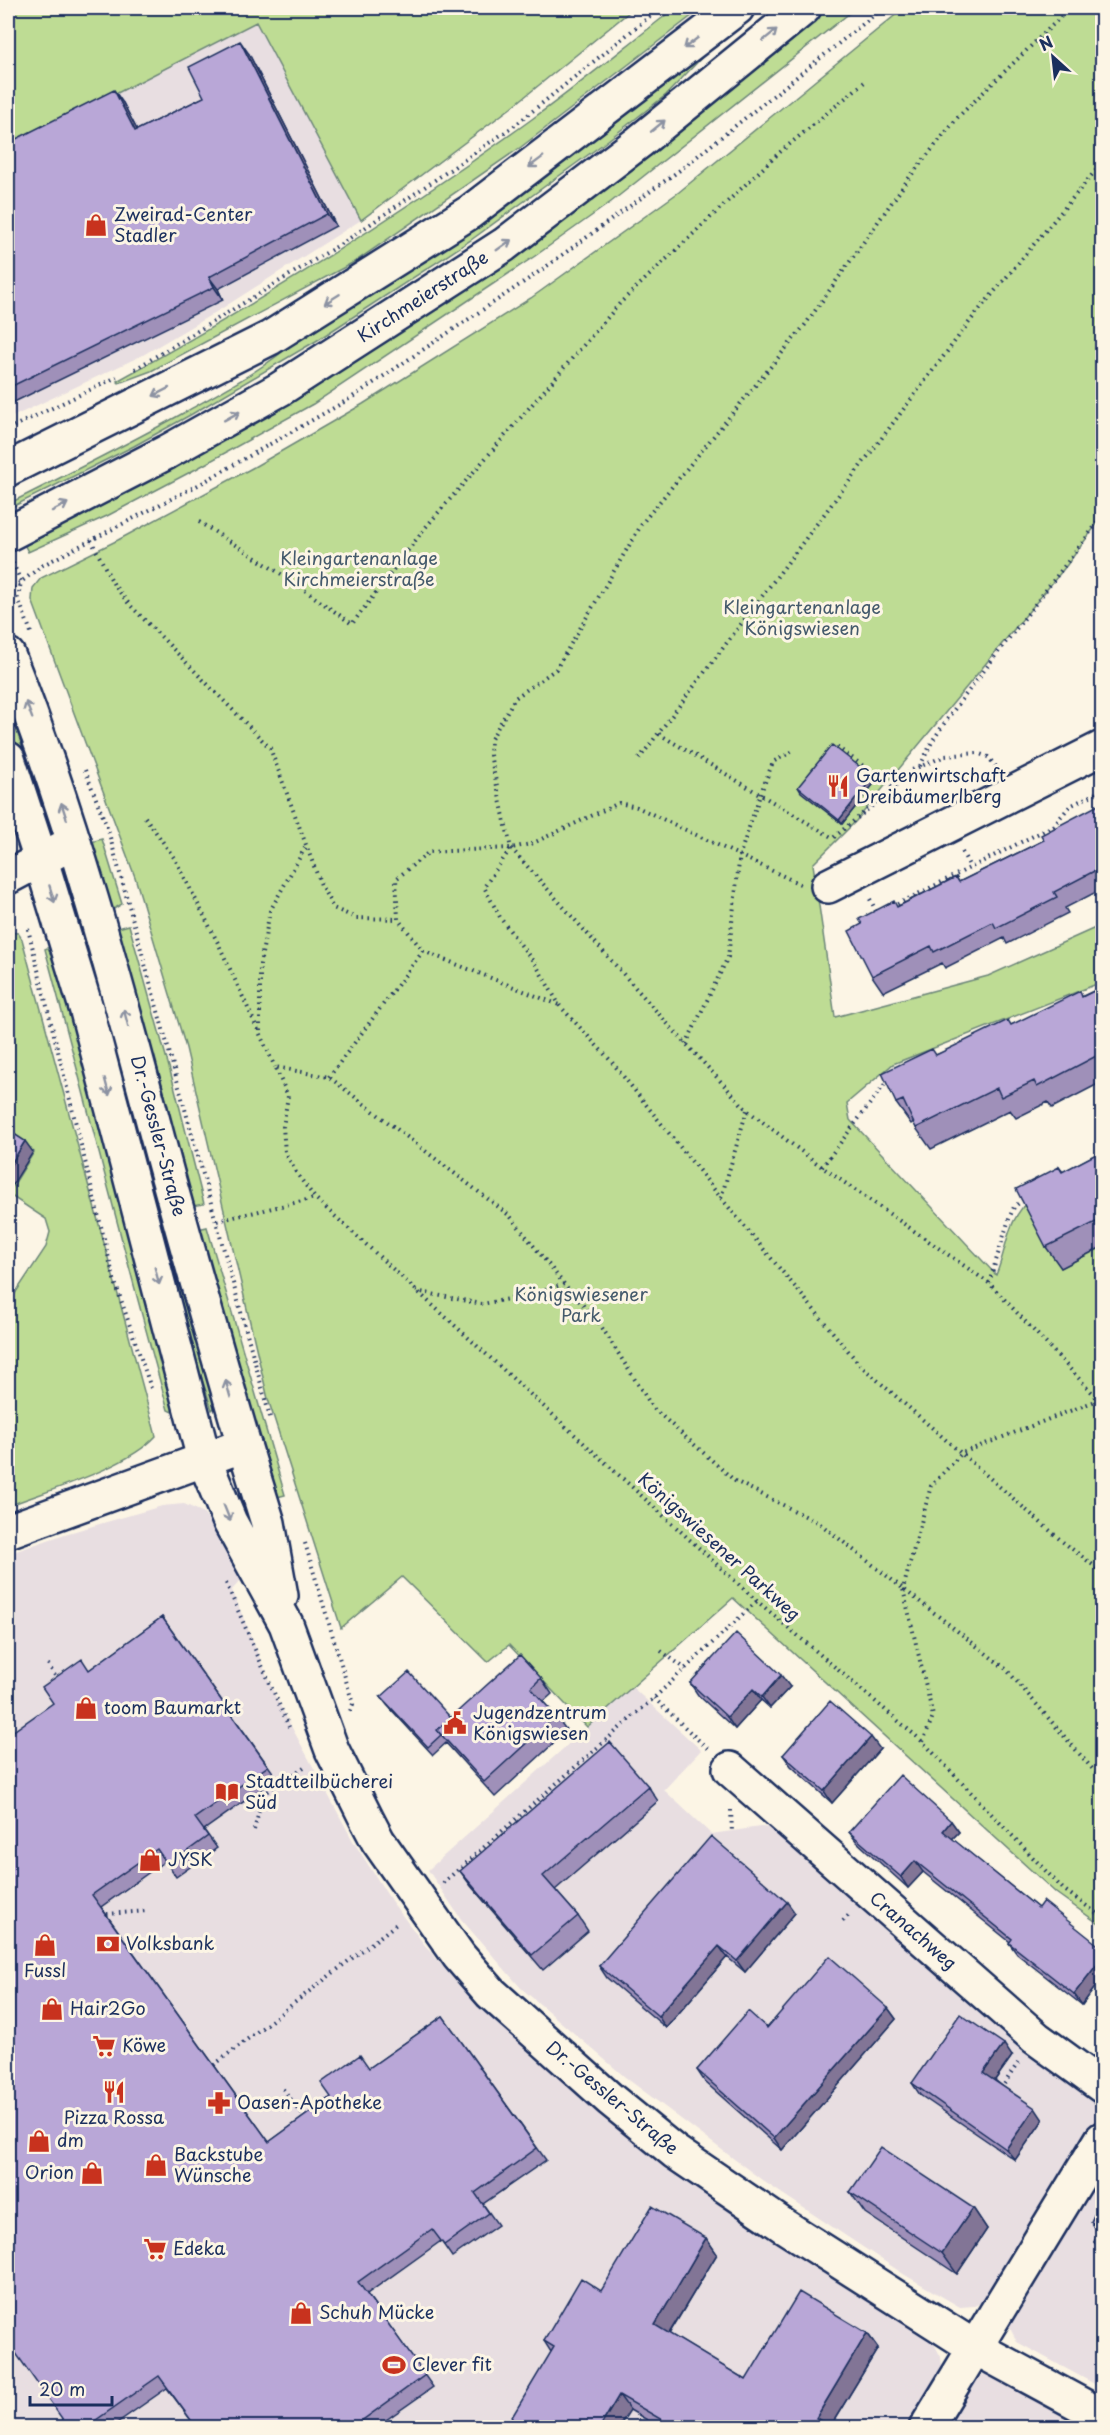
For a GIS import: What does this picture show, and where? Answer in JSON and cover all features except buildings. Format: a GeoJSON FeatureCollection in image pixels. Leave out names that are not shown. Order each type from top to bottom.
{"type":"FeatureCollection","features":[{"type":"Feature","properties":{"kind":"main road"},"geometry":{"type":"LineString","coordinates":[[8,469],[270,338],[382,268],[470,212],[737,8]]}},
{"type":"Feature","properties":{"kind":"main road","name":"Kirchmeierstraße"},"geometry":{"type":"LineString","coordinates":[[8,534],[166,452],[280,389],[504,245],[639,142],[804,8]]}},
{"type":"Feature","properties":{"kind":"main road","name":"Dr.-Gessler-Straße"},"geometry":{"type":"LineString","coordinates":[[8,655],[41,741],[103,931],[179,1218],[243,1445],[268,1523],[286,1624]]}},
{"type":"Feature","properties":{"kind":"main road"},"geometry":{"type":"LineString","coordinates":[[842,879],[1102,748]]}},
{"type":"Feature","properties":{"kind":"main road","name":"Dr.-Gessler-Straße"},"geometry":{"type":"LineString","coordinates":[[8,759],[87,1011],[204,1459],[230,1522],[286,1624],[332,1750],[378,1841],[459,1956],[491,1993],[635,2120],[675,2152],[784,2226],[974,2347],[1102,2416]]}},
{"type":"Feature","properties":{"kind":"main road"},"geometry":{"type":"LineString","coordinates":[[8,877],[74,842]]}},
{"type":"Feature","properties":{"kind":"main road"},"geometry":{"type":"LineString","coordinates":[[8,1531],[243,1445]]}},
{"type":"Feature","properties":{"kind":"main road","name":"Cranachweg"},"geometry":{"type":"LineString","coordinates":[[730,1769],[1036,2038],[1102,2086]]}},
{"type":"Feature","properties":{"kind":"main road"},"geometry":{"type":"LineString","coordinates":[[926,2427],[1102,2139]]}},
{"type":"Feature","properties":{"kind":"path"},"geometry":{"type":"LineString","coordinates":[[134,370],[344,242],[514,126],[660,8]]}},
{"type":"Feature","properties":{"kind":"path"},"geometry":{"type":"LineString","coordinates":[[1070,8],[958,117],[909,178],[805,325],[643,522],[556,669],[515,698],[491,739],[490,755],[511,848],[686,1045],[747,1110],[822,1167],[988,1283],[1100,1402]]}},
{"type":"Feature","properties":{"kind":"path"},"geometry":{"type":"LineString","coordinates":[[199,522],[290,579],[352,624],[425,528],[621,302],[771,160],[867,80]]}},
{"type":"Feature","properties":{"kind":"path"},"geometry":{"type":"LineString","coordinates":[[639,759],[974,316],[1102,163]]}},
{"type":"Feature","properties":{"kind":"path"},"geometry":{"type":"LineString","coordinates":[[8,429],[123,375]]}},
{"type":"Feature","properties":{"kind":"path"},"geometry":{"type":"LineString","coordinates":[[920,766],[933,740],[950,715],[1102,517]]}},
{"type":"Feature","properties":{"kind":"path"},"geometry":{"type":"LineString","coordinates":[[91,540],[114,585],[129,604],[270,748],[321,885],[333,908],[356,918],[398,919]]}},
{"type":"Feature","properties":{"kind":"path"},"geometry":{"type":"LineString","coordinates":[[659,734],[833,838],[894,788],[912,770],[945,756],[976,753],[988,757],[999,771],[1010,793]]}},
{"type":"Feature","properties":{"kind":"path"},"geometry":{"type":"LineString","coordinates":[[837,747],[894,788]]}},
{"type":"Feature","properties":{"kind":"path"},"geometry":{"type":"LineString","coordinates":[[686,1045],[728,957],[740,854],[760,795],[773,762],[795,750]]}},
{"type":"Feature","properties":{"kind":"path"},"geometry":{"type":"LineString","coordinates":[[878,914],[1057,822],[1070,806],[1102,790]]}},
{"type":"Feature","properties":{"kind":"path"},"geometry":{"type":"LineString","coordinates":[[560,1006],[423,951],[398,919],[396,879],[429,852],[511,848],[531,844],[619,803],[637,807],[740,854],[797,884],[842,879],[878,914],[881,921]]}},
{"type":"Feature","properties":{"kind":"path","name":"Königswiesener Parkweg"},"geometry":{"type":"LineString","coordinates":[[145,817],[175,859],[219,945],[288,1096],[283,1126],[285,1152],[297,1174],[315,1198],[758,1601],[923,1742],[1063,1888],[1102,1917]]}},
{"type":"Feature","properties":{"kind":"path"},"geometry":{"type":"LineString","coordinates":[[1057,822],[1062,832]]}},
{"type":"Feature","properties":{"kind":"path"},"geometry":{"type":"LineString","coordinates":[[260,1034],[260,964],[270,911],[306,846]]}},
{"type":"Feature","properties":{"kind":"path"},"geometry":{"type":"LineString","coordinates":[[511,848],[484,887],[501,919],[536,965],[560,1006],[611,1061],[860,1365],[1063,1542],[1102,1572]]}},
{"type":"Feature","properties":{"kind":"path"},"geometry":{"type":"LineString","coordinates":[[999,853],[1003,861]]}},
{"type":"Feature","properties":{"kind":"path"},"geometry":{"type":"LineString","coordinates":[[936,885],[941,894]]}},
{"type":"Feature","properties":{"kind":"path"},"geometry":{"type":"LineString","coordinates":[[26,921],[114,1279],[156,1401]]}},
{"type":"Feature","properties":{"kind":"path"},"geometry":{"type":"LineString","coordinates":[[329,1077],[423,951]]}},
{"type":"Feature","properties":{"kind":"path"},"geometry":{"type":"LineString","coordinates":[[275,1067],[329,1077],[510,1216],[564,1284],[599,1323],[653,1408],[735,1481],[819,1522],[1006,1669],[1102,1780]]}},
{"type":"Feature","properties":{"kind":"path"},"geometry":{"type":"LineString","coordinates":[[822,1167],[885,1084],[896,1080]]}},
{"type":"Feature","properties":{"kind":"path"},"geometry":{"type":"LineString","coordinates":[[721,1198],[747,1110]]}},
{"type":"Feature","properties":{"kind":"path"},"geometry":{"type":"LineString","coordinates":[[988,1283],[1014,1207],[1033,1193]]}},
{"type":"Feature","properties":{"kind":"path"},"geometry":{"type":"LineString","coordinates":[[217,1221],[315,1198]]}},
{"type":"Feature","properties":{"kind":"path"},"geometry":{"type":"LineString","coordinates":[[415,1291],[482,1304],[530,1295],[564,1284]]}},
{"type":"Feature","properties":{"kind":"path"},"geometry":{"type":"LineString","coordinates":[[1100,1402],[1102,1394]]}},
{"type":"Feature","properties":{"kind":"path"},"geometry":{"type":"LineString","coordinates":[[923,1742],[933,1716],[903,1589],[931,1486],[962,1453],[1100,1402]]}},
{"type":"Feature","properties":{"kind":"path"},"geometry":{"type":"LineString","coordinates":[[223,1575],[292,1733]]}},
{"type":"Feature","properties":{"kind":"path"},"geometry":{"type":"LineString","coordinates":[[420,1903],[654,1698],[758,1601]]}},
{"type":"Feature","properties":{"kind":"path"},"geometry":{"type":"LineString","coordinates":[[662,1651],[686,1669]]}},
{"type":"Feature","properties":{"kind":"path"},"geometry":{"type":"LineString","coordinates":[[48,1664],[58,1681]]}},
{"type":"Feature","properties":{"kind":"path"},"geometry":{"type":"LineString","coordinates":[[654,1698],[730,1769]]}},
{"type":"Feature","properties":{"kind":"path"},"geometry":{"type":"LineString","coordinates":[[254,1830],[264,1794],[308,1764],[303,1754]]}},
{"type":"Feature","properties":{"kind":"path"},"geometry":{"type":"LineString","coordinates":[[107,1914],[147,1911]]}},
{"type":"Feature","properties":{"kind":"path"},"geometry":{"type":"LineString","coordinates":[[214,2065],[390,1930]]}},
{"type":"Feature","properties":{"kind":"path"},"geometry":{"type":"LineString","coordinates":[[283,2089],[307,2120]]}},
{"type":"Feature","properties":{"kind":"shaded area"},"geometry":{"type":"Polygon","coordinates":[[[256,22],[361,220],[221,309],[143,355],[8,419],[8,149],[256,22]]]}},
{"type":"Feature","properties":{"kind":"shaded area"},"geometry":{"type":"Polygon","coordinates":[[[184,1504],[202,1512],[218,1532],[241,1580],[232,1590],[276,1698],[353,1841],[392,1902],[427,1948],[460,1986],[534,2057],[625,2130],[932,2340],[941,2357],[940,2375],[908,2427],[8,2427],[8,1554],[65,1534],[162,1506],[184,1504]]]}},
{"type":"Feature","properties":{"kind":"shaded area"},"geometry":{"type":"Polygon","coordinates":[[[632,1687],[701,1750],[664,1790],[711,1834],[760,1827],[775,1828],[1093,2093],[1100,2104],[1098,2120],[997,2289],[983,2302],[974,2306],[960,2307],[905,2275],[766,2183],[625,2077],[521,1988],[461,1919],[428,1870],[632,1687]]]}},
{"type":"Feature","properties":{"kind":"shaded area"},"geometry":{"type":"Polygon","coordinates":[[[1102,2162],[1102,2388],[1017,2342],[1009,2326],[1010,2317],[1102,2162]]]}},
{"type":"Feature","properties":{"kind":"shaded area"},"geometry":{"type":"Polygon","coordinates":[[[984,2374],[996,2377],[1090,2428],[943,2428],[974,2380],[984,2374]]]}},
{"type":"Feature","properties":{"kind":"green space"},"geometry":{"type":"Polygon","coordinates":[[[8,8],[634,8],[512,107],[361,220],[256,22],[8,149],[8,8]]]}},
{"type":"Feature","properties":{"kind":"green space"},"geometry":{"type":"Polygon","coordinates":[[[675,8],[702,8],[521,147],[356,261],[151,371],[119,383],[117,381],[276,289],[432,189],[550,106],[675,8]]]}},
{"type":"Feature","properties":{"kind":"green space"},"geometry":{"type":"Polygon","coordinates":[[[755,8],[763,8],[709,50],[666,95],[471,240],[316,341],[192,414],[134,446],[10,508],[8,504],[165,423],[260,368],[301,336],[671,73],[755,8]]]}},
{"type":"Feature","properties":{"kind":"green space"},"geometry":{"type":"Polygon","coordinates":[[[829,8],[856,8],[611,202],[535,256],[313,404],[107,516],[28,552],[21,538],[765,59],[829,8]]]}},
{"type":"Feature","properties":{"kind":"green space","name":"Königswiesener Park"},"geometry":{"type":"Polygon","coordinates":[[[904,8],[1102,8],[1102,517],[1067,565],[856,821],[813,864],[835,1017],[988,976],[1102,925],[1102,982],[893,1064],[847,1103],[850,1120],[996,1275],[1012,1224],[1033,1196],[1061,1268],[1102,1247],[1102,1383],[1100,1385],[1102,1388],[1102,1926],[1056,1893],[733,1598],[587,1727],[509,1645],[488,1662],[402,1577],[341,1628],[268,1399],[186,1048],[135,877],[32,600],[33,588],[41,578],[118,540],[254,467],[363,404],[531,298],[679,192],[904,8]]]}},
{"type":"Feature","properties":{"kind":"green space"},"geometry":{"type":"Polygon","coordinates":[[[8,707],[38,790],[34,791],[8,723],[8,707]]]}},
{"type":"Feature","properties":{"kind":"green space"},"geometry":{"type":"Polygon","coordinates":[[[102,839],[122,904],[112,910],[91,842],[102,839]]]}},
{"type":"Feature","properties":{"kind":"green space"},"geometry":{"type":"Polygon","coordinates":[[[129,925],[174,1085],[204,1204],[193,1206],[118,928],[129,925]]]}},
{"type":"Feature","properties":{"kind":"green space"},"geometry":{"type":"Polygon","coordinates":[[[8,932],[18,933],[22,939],[156,1436],[143,1448],[107,1468],[8,1506],[8,1304],[46,1247],[50,1232],[46,1219],[8,1194],[34,1152],[8,1136],[8,932]]]}},
{"type":"Feature","properties":{"kind":"green space"},"geometry":{"type":"Polygon","coordinates":[[[88,935],[215,1407],[212,1410],[195,1357],[129,1101],[83,937],[88,935]]]}},
{"type":"Feature","properties":{"kind":"green space"},"geometry":{"type":"Polygon","coordinates":[[[54,945],[174,1402],[172,1412],[168,1410],[152,1353],[45,949],[54,945]]]}},
{"type":"Feature","properties":{"kind":"green space"},"geometry":{"type":"Polygon","coordinates":[[[207,1227],[285,1495],[277,1497],[247,1404],[198,1229],[207,1227]]]}},
{"type":"Feature","properties":{"kind":"place","name":"Zweirad-Center Stadler"},"geometry":{"type":"Point","coordinates":[96,225]}},
{"type":"Feature","properties":{"kind":"place","name":"Gartenwirtschaft Dreibäumerlberg"},"geometry":{"type":"Point","coordinates":[838,786]}},
{"type":"Feature","properties":{"kind":"place","name":"toom Baumarkt"},"geometry":{"type":"Point","coordinates":[86,1708]}},
{"type":"Feature","properties":{"kind":"place","name":"Jugendzentrum Königswiesen"},"geometry":{"type":"Point","coordinates":[455,1723]}},
{"type":"Feature","properties":{"kind":"place","name":"Stadtteilbücherei Süd"},"geometry":{"type":"Point","coordinates":[227,1792]}},
{"type":"Feature","properties":{"kind":"place","name":"JYSK"},"geometry":{"type":"Point","coordinates":[150,1860]}},
{"type":"Feature","properties":{"kind":"place","name":"Volksbank"},"geometry":{"type":"Point","coordinates":[108,1944]}},
{"type":"Feature","properties":{"kind":"place","name":"Fussl"},"geometry":{"type":"Point","coordinates":[45,1945]}},
{"type":"Feature","properties":{"kind":"place","name":"Hair2Go"},"geometry":{"type":"Point","coordinates":[52,2009]}},
{"type":"Feature","properties":{"kind":"place","name":"Köwe"},"geometry":{"type":"Point","coordinates":[104,2046]}},
{"type":"Feature","properties":{"kind":"place","name":"Pizza Rossa"},"geometry":{"type":"Point","coordinates":[114,2092]}},
{"type":"Feature","properties":{"kind":"place","name":"Oasen-Apotheke"},"geometry":{"type":"Point","coordinates":[219,2103]}},
{"type":"Feature","properties":{"kind":"place","name":"dm"},"geometry":{"type":"Point","coordinates":[39,2141]}},
{"type":"Feature","properties":{"kind":"place","name":"Backstube Wünsche"},"geometry":{"type":"Point","coordinates":[156,2165]}},
{"type":"Feature","properties":{"kind":"place","name":"Orion"},"geometry":{"type":"Point","coordinates":[92,2173]}},
{"type":"Feature","properties":{"kind":"place","name":"Edeka"},"geometry":{"type":"Point","coordinates":[155,2249]}},
{"type":"Feature","properties":{"kind":"place","name":"Schuh Mücke"},"geometry":{"type":"Point","coordinates":[301,2313]}},
{"type":"Feature","properties":{"kind":"place","name":"Clever fit"},"geometry":{"type":"Point","coordinates":[394,2365]}},
{"type":"Feature","properties":{"kind":"park label","name":"Kleingartenanlage Kirchmeierstraße"},"geometry":{"type":"Point","coordinates":[359,569]}},
{"type":"Feature","properties":{"kind":"park label","name":"Kleingartenanlage Königswiesen"},"geometry":{"type":"Point","coordinates":[802,618]}}]}
